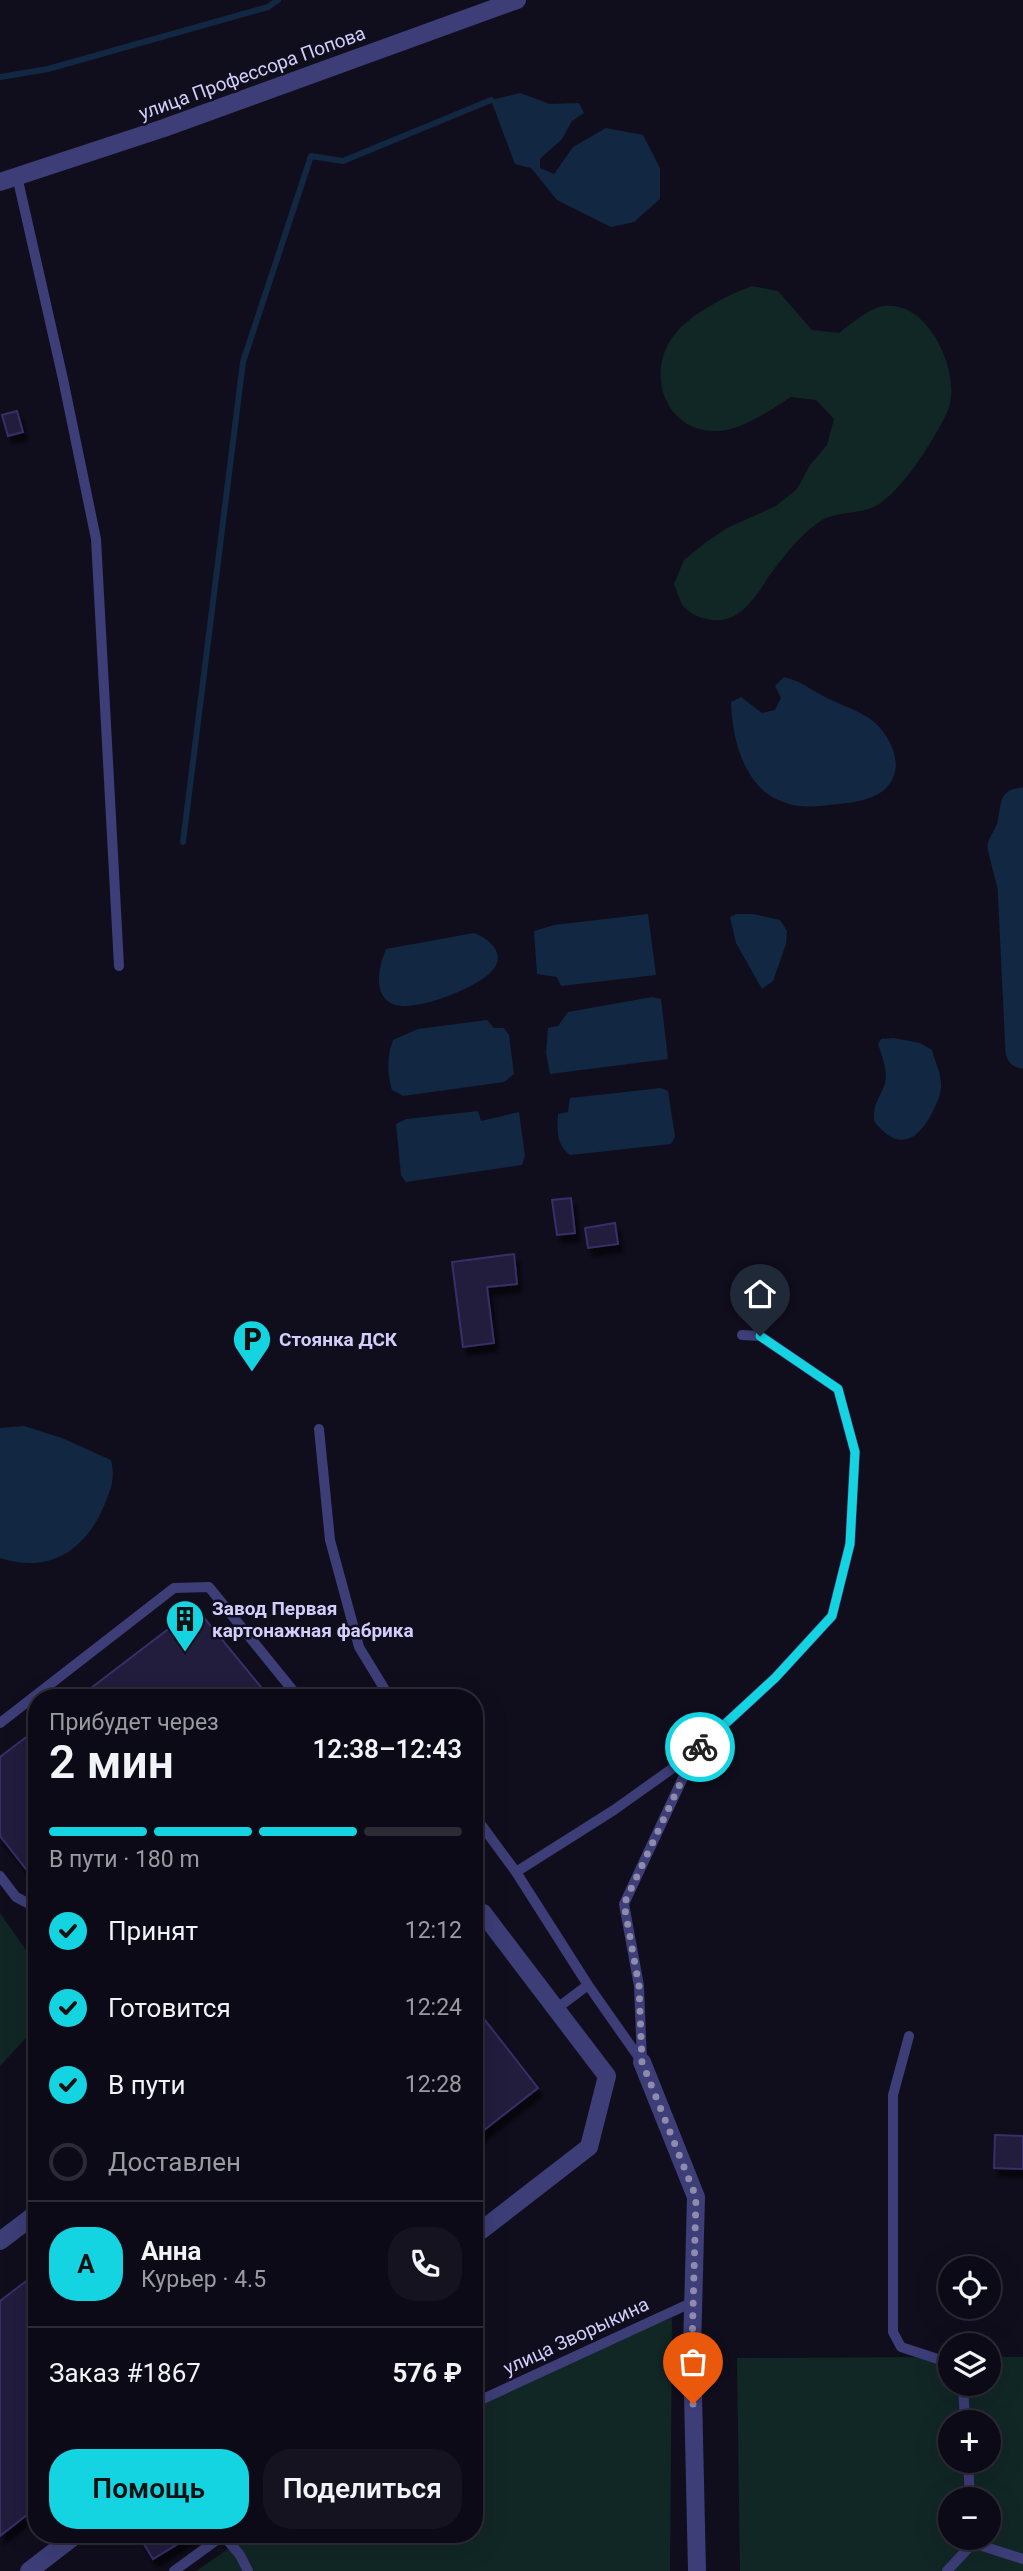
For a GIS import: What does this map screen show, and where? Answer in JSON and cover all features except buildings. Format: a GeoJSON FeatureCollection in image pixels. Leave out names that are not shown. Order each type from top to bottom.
{"type":"FeatureCollection","features":[{"type":"Feature","properties":{"kind":"street","name":"улица Профессора Попова"},"geometry":{"type":"LineString","coordinates":[[9,179],[164,128],[517,0]]}},
{"type":"Feature","properties":{"kind":"street"},"geometry":{"type":"LineString","coordinates":[[483,1913],[607,2076],[589,2147],[483,2228]]}},
{"type":"Feature","properties":{"kind":"street"},"geometry":{"type":"LineString","coordinates":[[642,2062],[696,2197],[693,2302],[697,2571]]}},
{"type":"Feature","properties":{"kind":"street"},"geometry":{"type":"LineString","coordinates":[[0,2241],[28,2220]]}},
{"type":"Feature","properties":{"kind":"street"},"geometry":{"type":"LineString","coordinates":[[29,2571],[65,2543]]}},
{"type":"Feature","properties":{"kind":"lane"},"geometry":{"type":"LineString","coordinates":[[9,179],[96,539],[118,966]]}},
{"type":"Feature","properties":{"kind":"lane"},"geometry":{"type":"LineString","coordinates":[[516,1872],[614,1810],[695,1752],[775,1678],[832,1616],[850,1544],[855,1452],[838,1389],[760,1336],[742,1335]]}},
{"type":"Feature","properties":{"kind":"lane"},"geometry":{"type":"LineString","coordinates":[[319,1429],[330,1540],[359,1647],[385,1689]]}},
{"type":"Feature","properties":{"kind":"lane"},"geometry":{"type":"LineString","coordinates":[[44,1689],[174,1588],[209,1587],[292,1689]]}},
{"type":"Feature","properties":{"kind":"lane"},"geometry":{"type":"LineString","coordinates":[[0,1723],[28,1701]]}},
{"type":"Feature","properties":{"kind":"lane"},"geometry":{"type":"LineString","coordinates":[[642,2062],[639,1986],[624,1904],[695,1752]]}},
{"type":"Feature","properties":{"kind":"lane"},"geometry":{"type":"LineString","coordinates":[[483,1827],[516,1872],[587,1985],[642,2062]]}},
{"type":"Feature","properties":{"kind":"lane"},"geometry":{"type":"LineString","coordinates":[[0,1876],[16,1897],[28,1903]]}},
{"type":"Feature","properties":{"kind":"lane"},"geometry":{"type":"LineString","coordinates":[[556,2009],[587,1985]]}},
{"type":"Feature","properties":{"kind":"lane"},"geometry":{"type":"LineString","coordinates":[[909,2036],[893,2095],[893,2332],[901,2347],[938,2359]]}},
{"type":"Feature","properties":{"kind":"lane","name":"улица Зворыкина"},"geometry":{"type":"LineString","coordinates":[[483,2399],[693,2302]]}},
{"type":"Feature","properties":{"kind":"lane"},"geometry":{"type":"LineString","coordinates":[[174,2571],[213,2543]]}},
{"type":"Feature","properties":{"kind":"lane"},"geometry":{"type":"LineString","coordinates":[[230,2543],[248,2571]]}},
{"type":"Feature","properties":{"kind":"lane"},"geometry":{"type":"LineString","coordinates":[[947,2571],[964,2550]]}},
{"type":"Feature","properties":{"kind":"lane"},"geometry":{"type":"LineString","coordinates":[[999,2550],[1023,2559]]}},
{"type":"Feature","properties":{"kind":"green space"},"geometry":{"type":"Polygon","coordinates":[[[752,286],[778,291],[812,330],[839,333],[866,313],[884,306],[900,307],[914,314],[937,339],[944,355],[949,372],[950,404],[926,449],[890,495],[871,508],[831,516],[819,522],[792,547],[745,608],[722,620],[709,620],[690,612],[680,600],[674,584],[684,560],[727,528],[776,506],[797,489],[810,465],[827,445],[834,419],[816,400],[791,397],[746,423],[727,430],[700,429],[685,422],[673,411],[665,398],[661,365],[675,334],[710,306],[752,286]]]}},
{"type":"Feature","properties":{"kind":"green space"},"geometry":{"type":"Polygon","coordinates":[[[0,1913],[28,1953],[28,2036],[0,2066],[0,1913]]]}},
{"type":"Feature","properties":{"kind":"green space"},"geometry":{"type":"Polygon","coordinates":[[[672,2318],[670,2571],[196,2571],[237,2543],[483,2543],[483,2398],[563,2358],[672,2318]]]}},
{"type":"Feature","properties":{"kind":"green space"},"geometry":{"type":"Polygon","coordinates":[[[938,2357],[938,2396],[1001,2396],[1001,2357],[1023,2357],[1023,2571],[740,2571],[737,2358],[938,2357]]]}},
{"type":"Feature","properties":{"kind":"water"},"geometry":{"type":"Polygon","coordinates":[[[520,93],[550,104],[579,103],[584,113],[572,121],[562,139],[540,159],[540,168],[554,174],[573,147],[606,128],[643,135],[660,168],[660,199],[634,222],[611,227],[557,200],[531,168],[515,164],[491,100],[520,93]]]}},
{"type":"Feature","properties":{"kind":"water"},"geometry":{"type":"Polygon","coordinates":[[[784,677],[861,713],[876,724],[889,740],[895,760],[893,779],[887,787],[864,800],[812,806],[786,803],[760,788],[751,776],[738,747],[731,702],[741,697],[762,713],[775,710],[781,698],[775,686],[784,677]]]}},
{"type":"Feature","properties":{"kind":"water"},"geometry":{"type":"Polygon","coordinates":[[[648,914],[656,975],[561,986],[557,977],[537,974],[534,931],[554,925],[648,914]]]}},
{"type":"Feature","properties":{"kind":"water"},"geometry":{"type":"Polygon","coordinates":[[[736,914],[753,914],[780,920],[787,931],[786,944],[773,981],[762,989],[736,943],[730,917],[736,914]]]}},
{"type":"Feature","properties":{"kind":"water"},"geometry":{"type":"Polygon","coordinates":[[[474,933],[491,943],[497,954],[496,966],[484,978],[446,997],[418,1005],[396,1005],[383,996],[379,972],[386,949],[474,933]]]}},
{"type":"Feature","properties":{"kind":"water"},"geometry":{"type":"Polygon","coordinates":[[[652,997],[661,999],[668,1059],[550,1074],[546,1053],[548,1028],[558,1026],[568,1012],[652,997]]]}},
{"type":"Feature","properties":{"kind":"water"},"geometry":{"type":"Polygon","coordinates":[[[487,1020],[494,1028],[504,1028],[509,1035],[514,1074],[504,1082],[403,1096],[392,1090],[388,1065],[393,1040],[418,1029],[487,1020]]]}},
{"type":"Feature","properties":{"kind":"water"},"geometry":{"type":"Polygon","coordinates":[[[894,1038],[920,1043],[932,1050],[941,1083],[938,1101],[926,1123],[905,1140],[890,1136],[874,1121],[876,1105],[886,1078],[878,1044],[881,1039],[894,1038]]]}},
{"type":"Feature","properties":{"kind":"water"},"geometry":{"type":"Polygon","coordinates":[[[661,1088],[668,1091],[675,1137],[671,1144],[570,1155],[562,1147],[558,1114],[568,1112],[570,1098],[661,1088]]]}},
{"type":"Feature","properties":{"kind":"water"},"geometry":{"type":"Polygon","coordinates":[[[478,1111],[481,1121],[519,1112],[525,1156],[522,1165],[406,1182],[401,1175],[396,1124],[406,1119],[478,1111]]]}},
{"type":"Feature","properties":{"kind":"water"},"geometry":{"type":"Polygon","coordinates":[[[24,1426],[62,1438],[111,1460],[113,1471],[106,1501],[89,1532],[65,1554],[36,1563],[0,1558],[0,1428],[24,1426]]]}},
{"type":"Feature","properties":{"kind":"waterway"},"geometry":{"type":"LineString","coordinates":[[0,77],[48,69],[268,7],[278,0]]}},
{"type":"Feature","properties":{"kind":"waterway"},"geometry":{"type":"LineString","coordinates":[[183,842],[243,362],[311,156],[343,161],[491,100]]}},
{"type":"Feature","properties":{"kind":"waterway"},"geometry":{"type":"LineString","coordinates":[[1023,805],[1018,806],[1014,829],[1005,847],[1015,886],[1023,1051]]}},
{"type":"Feature","properties":{"kind":"way so far"},"geometry":{"type":"LineString","coordinates":[[693,2404],[696,2197],[642,2062],[639,1986],[624,1904],[695,1752],[700,1747]]}},
{"type":"Feature","properties":{"kind":"place","name":"Стоянка ДСК"},"geometry":{"type":"Point","coordinates":[252,1373]}},
{"type":"Feature","properties":{"kind":"place","name":"Завод Первая картонажная фабрика"},"geometry":{"type":"Point","coordinates":[185,1653]}},
{"type":"Feature","properties":{"kind":"route"},"geometry":{"type":"LineString","coordinates":[[700,1747],[775,1678],[832,1616],[850,1544],[855,1452],[838,1389],[760,1336]]}}]}
